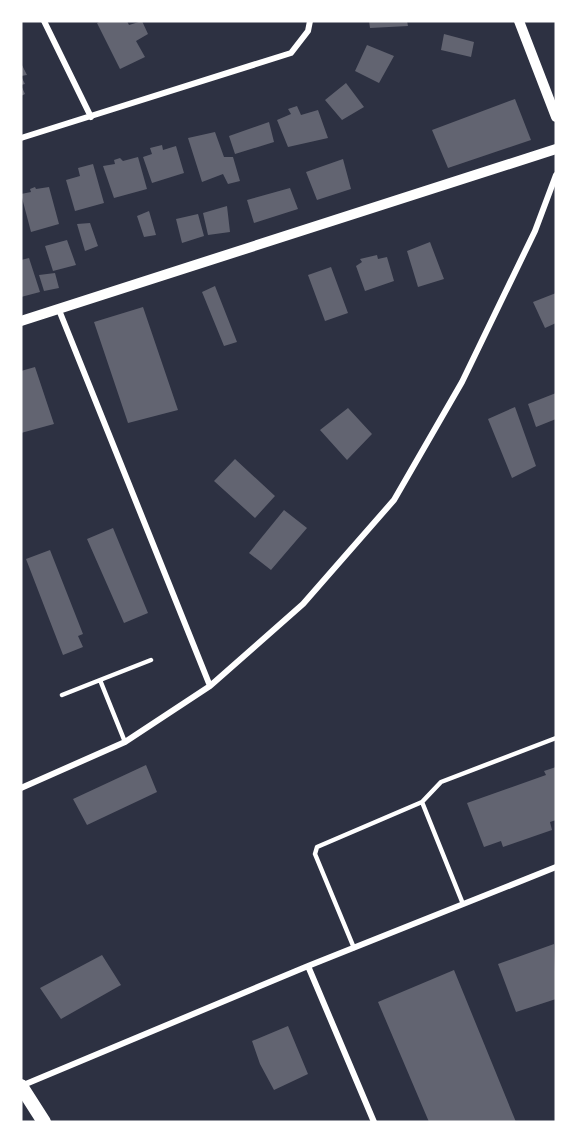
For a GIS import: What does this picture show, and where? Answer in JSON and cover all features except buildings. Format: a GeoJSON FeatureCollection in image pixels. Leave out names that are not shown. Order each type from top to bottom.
{"type":"FeatureCollection","features":[{"type":"Feature","properties":{"kind":"main road"},"geometry":{"type":"LineString","coordinates":[[21,1086],[44,1122]]}},
{"type":"Feature","properties":{"kind":"street"},"geometry":{"type":"LineString","coordinates":[[44,21],[91,117]]}},
{"type":"Feature","properties":{"kind":"street"},"geometry":{"type":"LineString","coordinates":[[21,138],[291,53],[308,32],[310,21]]}},
{"type":"Feature","properties":{"kind":"street"},"geometry":{"type":"LineString","coordinates":[[519,21],[556,117]]}},
{"type":"Feature","properties":{"kind":"street"},"geometry":{"type":"LineString","coordinates":[[21,321],[556,149]]}},
{"type":"Feature","properties":{"kind":"street"},"geometry":{"type":"LineString","coordinates":[[21,788],[125,742],[210,686],[303,604],[394,500],[467,372],[535,231],[556,175]]}},
{"type":"Feature","properties":{"kind":"street"},"geometry":{"type":"LineString","coordinates":[[58,310],[210,686]]}},
{"type":"Feature","properties":{"kind":"street"},"geometry":{"type":"LineString","coordinates":[[21,1086],[308,966],[556,867]]}},
{"type":"Feature","properties":{"kind":"street"},"geometry":{"type":"LineString","coordinates":[[308,966],[374,1122]]}},
{"type":"Feature","properties":{"kind":"lane"},"geometry":{"type":"LineString","coordinates":[[62,695],[151,660]]}},
{"type":"Feature","properties":{"kind":"lane"},"geometry":{"type":"LineString","coordinates":[[100,680],[125,742]]}},
{"type":"Feature","properties":{"kind":"lane"},"geometry":{"type":"LineString","coordinates":[[354,948],[315,854],[317,847],[422,802],[441,782],[556,738]]}},
{"type":"Feature","properties":{"kind":"lane"},"geometry":{"type":"LineString","coordinates":[[422,802],[463,904]]}}]}
